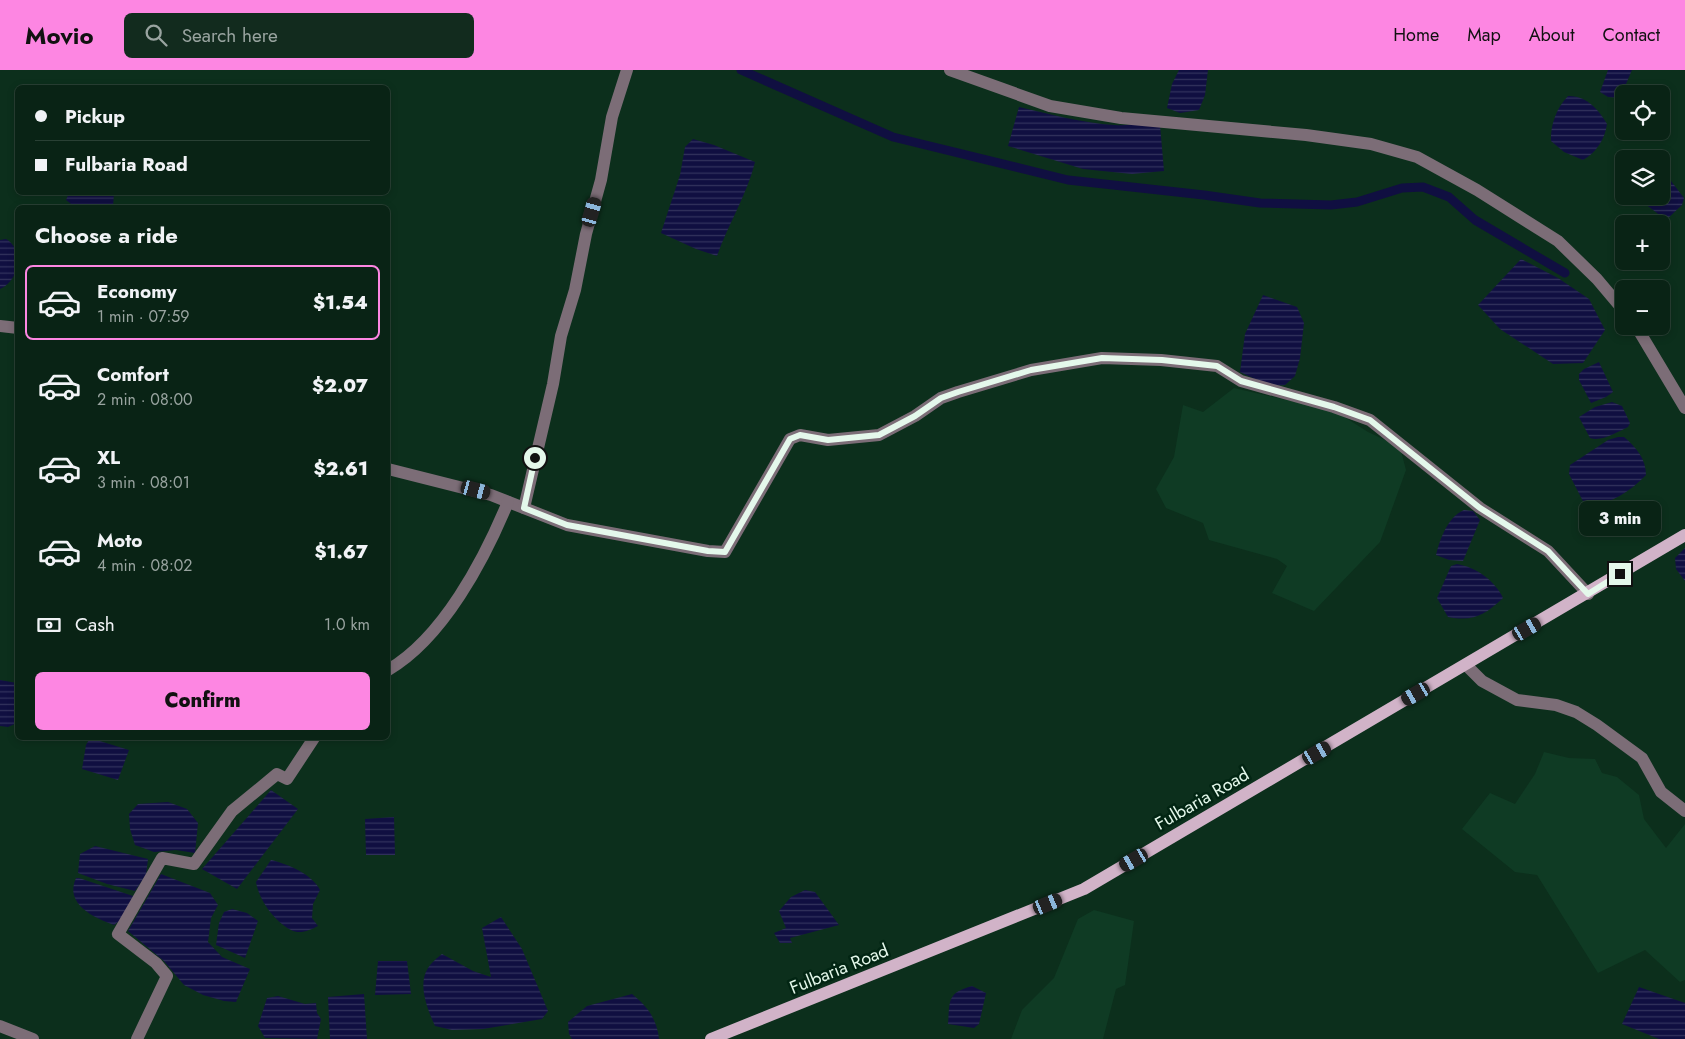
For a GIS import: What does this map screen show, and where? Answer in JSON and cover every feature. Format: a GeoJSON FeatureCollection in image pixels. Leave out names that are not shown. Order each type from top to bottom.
{"type":"FeatureCollection","features":[{"type":"Feature","properties":{"kind":"main road","name":"Fulbaria Road"},"geometry":{"type":"LineString","coordinates":[[711,1039],[1084,889],[1588,594],[1685,535]]}},
{"type":"Feature","properties":{"kind":"street"},"geometry":{"type":"LineString","coordinates":[[524,508],[553,384],[561,336],[601,180],[612,118],[627,70]]}},
{"type":"Feature","properties":{"kind":"street"},"geometry":{"type":"LineString","coordinates":[[950,70],[1050,106],[1130,119],[1306,135],[1371,144],[1417,158],[1476,190],[1558,241],[1615,301]]}},
{"type":"Feature","properties":{"kind":"street"},"geometry":{"type":"LineString","coordinates":[[0,326],[15,328]]}},
{"type":"Feature","properties":{"kind":"street"},"geometry":{"type":"LineString","coordinates":[[1641,335],[1685,408]]}},
{"type":"Feature","properties":{"kind":"street"},"geometry":{"type":"LineString","coordinates":[[390,469],[446,482],[508,502],[567,525],[708,551],[725,552],[790,439],[800,435],[828,440],[879,435],[915,416],[941,398],[1031,370],[1102,358],[1162,360],[1217,366],[1241,381],[1334,407],[1370,420],[1480,508],[1548,551],[1588,594]]}},
{"type":"Feature","properties":{"kind":"street"},"geometry":{"type":"LineString","coordinates":[[390,669],[406,659],[432,635],[491,544],[508,502]]}},
{"type":"Feature","properties":{"kind":"street"},"geometry":{"type":"LineString","coordinates":[[1466,665],[1482,681],[1517,700],[1563,707],[1576,712],[1597,725],[1642,758],[1660,792],[1685,811]]}},
{"type":"Feature","properties":{"kind":"street"},"geometry":{"type":"LineString","coordinates":[[137,1039],[167,976],[156,963],[118,934],[162,858],[194,864],[232,810],[278,774],[287,780],[313,740]]}},
{"type":"Feature","properties":{"kind":"street"},"geometry":{"type":"LineString","coordinates":[[0,1026],[33,1039]]}},
{"type":"Feature","properties":{"kind":"shaded area"},"geometry":{"type":"Polygon","coordinates":[[[1179,70],[1208,70],[1205,95],[1199,110],[1180,113],[1167,108],[1172,84],[1179,70]]]}},
{"type":"Feature","properties":{"kind":"shaded area"},"geometry":{"type":"Polygon","coordinates":[[[1608,70],[1632,70],[1626,85],[1615,85],[1615,98],[1608,97],[1600,92],[1608,70]]]}},
{"type":"Feature","properties":{"kind":"shaded area"},"geometry":{"type":"Polygon","coordinates":[[[1568,96],[1581,98],[1591,104],[1607,124],[1599,145],[1592,154],[1583,160],[1564,152],[1551,141],[1555,117],[1568,96]]]}},
{"type":"Feature","properties":{"kind":"shaded area"},"geometry":{"type":"Polygon","coordinates":[[[1019,107],[1102,124],[1160,125],[1164,171],[1132,174],[1083,169],[1008,146],[1019,107]]]}},
{"type":"Feature","properties":{"kind":"shaded area"},"geometry":{"type":"Polygon","coordinates":[[[693,139],[714,145],[755,162],[752,174],[717,256],[696,249],[661,233],[680,175],[685,147],[693,139]]]}},
{"type":"Feature","properties":{"kind":"shaded area"},"geometry":{"type":"Polygon","coordinates":[[[1670,180],[1684,198],[1682,205],[1670,216],[1660,215],[1647,205],[1670,205],[1670,180]]]}},
{"type":"Feature","properties":{"kind":"shaded area"},"geometry":{"type":"Polygon","coordinates":[[[68,195],[114,195],[113,205],[72,205],[66,200],[68,195]]]}},
{"type":"Feature","properties":{"kind":"shaded area"},"geometry":{"type":"Polygon","coordinates":[[[6,239],[15,248],[15,273],[12,279],[0,289],[0,240],[6,239]]]}},
{"type":"Feature","properties":{"kind":"shaded area"},"geometry":{"type":"Polygon","coordinates":[[[1521,259],[1558,278],[1589,299],[1605,330],[1583,363],[1553,364],[1500,329],[1478,305],[1521,259]]]}},
{"type":"Feature","properties":{"kind":"shaded area"},"geometry":{"type":"Polygon","coordinates":[[[1263,295],[1297,307],[1304,323],[1300,358],[1295,376],[1285,385],[1270,386],[1240,372],[1245,334],[1263,295]]]}},
{"type":"Feature","properties":{"kind":"shaded area"},"geometry":{"type":"Polygon","coordinates":[[[1599,362],[1613,392],[1591,403],[1579,380],[1579,374],[1584,369],[1599,362]]]}},
{"type":"Feature","properties":{"kind":"shaded area"},"geometry":{"type":"Polygon","coordinates":[[[1234,388],[1335,411],[1368,432],[1400,447],[1406,470],[1380,542],[1314,611],[1272,593],[1287,566],[1277,559],[1209,540],[1203,523],[1166,508],[1156,489],[1174,457],[1183,405],[1203,412],[1234,388]]]}},
{"type":"Feature","properties":{"kind":"shaded area"},"geometry":{"type":"Polygon","coordinates":[[[1612,402],[1622,406],[1630,423],[1628,427],[1604,438],[1590,438],[1579,417],[1595,407],[1612,402]]]}},
{"type":"Feature","properties":{"kind":"shaded area"},"geometry":{"type":"Polygon","coordinates":[[[1624,437],[1636,449],[1646,469],[1646,475],[1619,496],[1604,504],[1587,509],[1569,474],[1570,465],[1608,440],[1624,437]]]}},
{"type":"Feature","properties":{"kind":"shaded area"},"geometry":{"type":"Polygon","coordinates":[[[1464,510],[1473,511],[1480,520],[1463,561],[1449,560],[1436,555],[1442,535],[1449,523],[1458,513],[1464,510]]]}},
{"type":"Feature","properties":{"kind":"shaded area"},"geometry":{"type":"Polygon","coordinates":[[[1685,548],[1685,581],[1676,569],[1675,558],[1685,548]]]}},
{"type":"Feature","properties":{"kind":"shaded area"},"geometry":{"type":"Polygon","coordinates":[[[1457,564],[1471,568],[1484,576],[1495,586],[1503,598],[1478,616],[1465,619],[1448,617],[1437,598],[1451,566],[1457,564]]]}},
{"type":"Feature","properties":{"kind":"shaded area"},"geometry":{"type":"Polygon","coordinates":[[[0,680],[15,683],[15,724],[8,727],[0,726],[0,680]]]}},
{"type":"Feature","properties":{"kind":"shaded area"},"geometry":{"type":"Polygon","coordinates":[[[89,740],[96,740],[129,750],[118,780],[82,769],[86,745],[89,740]]]}},
{"type":"Feature","properties":{"kind":"shaded area"},"geometry":{"type":"Polygon","coordinates":[[[1544,752],[1569,758],[1595,759],[1602,773],[1617,777],[1639,795],[1644,819],[1666,848],[1685,824],[1685,980],[1680,982],[1645,950],[1598,973],[1537,875],[1515,872],[1462,829],[1490,793],[1515,804],[1535,774],[1544,752]]]}},
{"type":"Feature","properties":{"kind":"shaded area"},"geometry":{"type":"Polygon","coordinates":[[[271,790],[298,809],[237,889],[202,869],[271,790]]]}},
{"type":"Feature","properties":{"kind":"shaded area"},"geometry":{"type":"Polygon","coordinates":[[[168,802],[187,809],[198,823],[195,853],[176,850],[154,852],[135,845],[130,829],[129,814],[138,804],[168,802]]]}},
{"type":"Feature","properties":{"kind":"shaded area"},"geometry":{"type":"Polygon","coordinates":[[[394,817],[395,855],[366,855],[365,819],[394,817]]]}},
{"type":"Feature","properties":{"kind":"shaded area"},"geometry":{"type":"Polygon","coordinates":[[[95,846],[148,859],[146,875],[135,891],[107,884],[78,873],[80,854],[95,846]]]}},
{"type":"Feature","properties":{"kind":"shaded area"},"geometry":{"type":"Polygon","coordinates":[[[271,860],[299,871],[316,884],[320,890],[313,904],[312,918],[318,926],[305,931],[291,930],[273,916],[268,909],[260,896],[256,882],[271,860]]]}},
{"type":"Feature","properties":{"kind":"shaded area"},"geometry":{"type":"Polygon","coordinates":[[[161,874],[210,893],[218,905],[211,918],[208,942],[222,957],[250,969],[236,1002],[224,1001],[203,995],[184,985],[164,961],[128,931],[161,874]]]}},
{"type":"Feature","properties":{"kind":"shaded area"},"geometry":{"type":"Polygon","coordinates":[[[76,878],[136,897],[126,916],[114,925],[90,914],[77,902],[73,887],[76,878]]]}},
{"type":"Feature","properties":{"kind":"shaded area"},"geometry":{"type":"Polygon","coordinates":[[[805,890],[815,892],[839,925],[790,938],[792,943],[780,943],[774,933],[786,928],[779,911],[791,897],[805,890]]]}},
{"type":"Feature","properties":{"kind":"shaded area"},"geometry":{"type":"Polygon","coordinates":[[[232,909],[247,913],[258,921],[245,958],[216,945],[219,923],[224,912],[232,909]]]}},
{"type":"Feature","properties":{"kind":"shaded area"},"geometry":{"type":"Polygon","coordinates":[[[1094,910],[1134,921],[1125,985],[1116,989],[1103,1039],[1011,1039],[1022,1010],[1054,978],[1078,919],[1094,910]]]}},
{"type":"Feature","properties":{"kind":"shaded area"},"geometry":{"type":"Polygon","coordinates":[[[501,917],[522,949],[548,1011],[542,1019],[483,1029],[452,1030],[435,1026],[427,1005],[423,982],[428,968],[442,954],[473,971],[491,977],[482,928],[501,917]]]}},
{"type":"Feature","properties":{"kind":"shaded area"},"geometry":{"type":"Polygon","coordinates":[[[378,961],[407,961],[411,994],[375,995],[378,961]]]}},
{"type":"Feature","properties":{"kind":"shaded area"},"geometry":{"type":"Polygon","coordinates":[[[972,986],[986,993],[979,1024],[974,1028],[948,1024],[951,999],[958,992],[972,986]]]}},
{"type":"Feature","properties":{"kind":"shaded area"},"geometry":{"type":"Polygon","coordinates":[[[1639,987],[1685,1003],[1685,1039],[1659,1039],[1622,1024],[1639,987]]]}},
{"type":"Feature","properties":{"kind":"shaded area"},"geometry":{"type":"Polygon","coordinates":[[[364,994],[367,1039],[330,1039],[328,997],[364,994]]]}},
{"type":"Feature","properties":{"kind":"shaded area"},"geometry":{"type":"Polygon","coordinates":[[[632,994],[642,1003],[654,1019],[659,1039],[572,1039],[569,1034],[568,1022],[587,1006],[632,994]]]}},
{"type":"Feature","properties":{"kind":"shaded area"},"geometry":{"type":"Polygon","coordinates":[[[278,996],[305,1004],[316,1003],[317,1013],[321,1019],[317,1039],[265,1038],[258,1026],[267,998],[278,996]]]}},
{"type":"Feature","properties":{"kind":"waterway"},"geometry":{"type":"LineString","coordinates":[[741,70],[893,137],[1068,180],[1260,203],[1331,205],[1357,202],[1402,188],[1423,187],[1449,197],[1475,220],[1565,273]]}},
{"type":"Feature","properties":{"kind":"route"},"geometry":{"type":"LineString","coordinates":[[535,458],[524,508],[567,525],[708,551],[725,552],[790,439],[800,435],[828,440],[879,435],[915,416],[941,398],[1031,370],[1102,358],[1162,360],[1217,366],[1241,381],[1334,407],[1370,420],[1480,508],[1525,534],[1548,551],[1588,594],[1620,574]]}}]}
